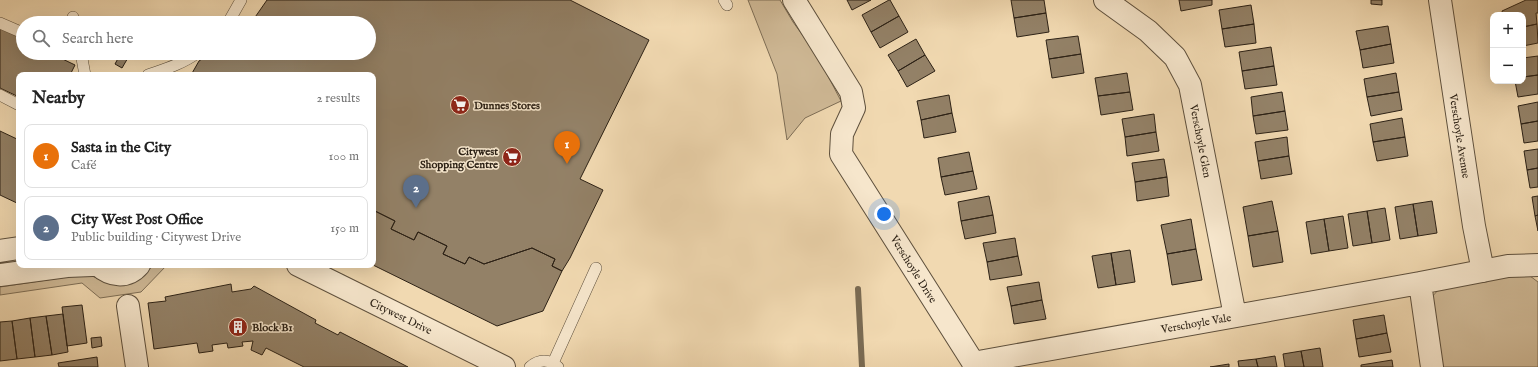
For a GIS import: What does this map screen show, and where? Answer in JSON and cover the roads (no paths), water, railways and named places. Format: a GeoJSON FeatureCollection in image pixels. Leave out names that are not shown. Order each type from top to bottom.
{"type":"FeatureCollection","features":[{"type":"Feature","properties":{"kind":"street","name":"Verschoyle Drive"},"geometry":{"type":"LineString","coordinates":[[794,0],[851,92],[854,108],[842,134],[842,154],[974,365]]}},
{"type":"Feature","properties":{"kind":"street","name":"Verschoyle Glen"},"geometry":{"type":"LineString","coordinates":[[1105,0],[1148,31],[1175,57],[1190,85],[1235,316]]}},
{"type":"Feature","properties":{"kind":"street","name":"Verschoyle Avenue"},"geometry":{"type":"LineString","coordinates":[[1440,0],[1474,226],[1483,271]]}},
{"type":"Feature","properties":{"kind":"street"},"geometry":{"type":"LineString","coordinates":[[0,251],[16,248]]}},
{"type":"Feature","properties":{"kind":"street"},"geometry":{"type":"LineString","coordinates":[[1432,367],[1420,283],[1508,266],[1538,265]]}},
{"type":"Feature","properties":{"kind":"street"},"geometry":{"type":"LineString","coordinates":[[0,275],[52,268]]}},
{"type":"Feature","properties":{"kind":"street"},"geometry":{"type":"LineString","coordinates":[[102,268],[112,274],[121,275],[129,273],[135,268]]}},
{"type":"Feature","properties":{"kind":"street","name":"Citywest Drive"},"geometry":{"type":"LineString","coordinates":[[304,268],[504,367]]}},
{"type":"Feature","properties":{"kind":"street","name":"Verschoyle Vale"},"geometry":{"type":"LineString","coordinates":[[974,365],[1420,283]]}},
{"type":"Feature","properties":{"kind":"street"},"geometry":{"type":"LineString","coordinates":[[128,306],[137,367]]}},
{"type":"Feature","properties":{"kind":"lane"},"geometry":{"type":"LineString","coordinates":[[232,16],[241,0]]}},
{"type":"Feature","properties":{"kind":"lane"},"geometry":{"type":"LineString","coordinates":[[0,23],[16,30]]}},
{"type":"Feature","properties":{"kind":"lane"},"geometry":{"type":"LineString","coordinates":[[82,60],[84,72]]}},
{"type":"Feature","properties":{"kind":"lane"},"geometry":{"type":"LineString","coordinates":[[156,72],[187,60]]}},
{"type":"Feature","properties":{"kind":"lane"},"geometry":{"type":"LineString","coordinates":[[0,95],[16,103]]}},
{"type":"Feature","properties":{"kind":"lane"},"geometry":{"type":"LineString","coordinates":[[530,367],[542,361],[556,365],[596,268]]}},
{"type":"Feature","properties":{"kind":"waterway"},"geometry":{"type":"LineString","coordinates":[[858,289],[862,367]]}},
{"type":"Feature","properties":{"kind":"place","name":"Dunnes Stores"},"geometry":{"type":"Point","coordinates":[460,105]}},
{"type":"Feature","properties":{"kind":"place","name":"Citywest Shopping Centre"},"geometry":{"type":"Point","coordinates":[512,157]}},
{"type":"Feature","properties":{"kind":"place","name":"Sasta in the City"},"geometry":{"type":"Point","coordinates":[567,164]}},
{"type":"Feature","properties":{"kind":"place","name":"City West Post Office"},"geometry":{"type":"Point","coordinates":[416,208]}},
{"type":"Feature","properties":{"kind":"place","name":"Block B1"},"geometry":{"type":"Point","coordinates":[238,327]}}]}
